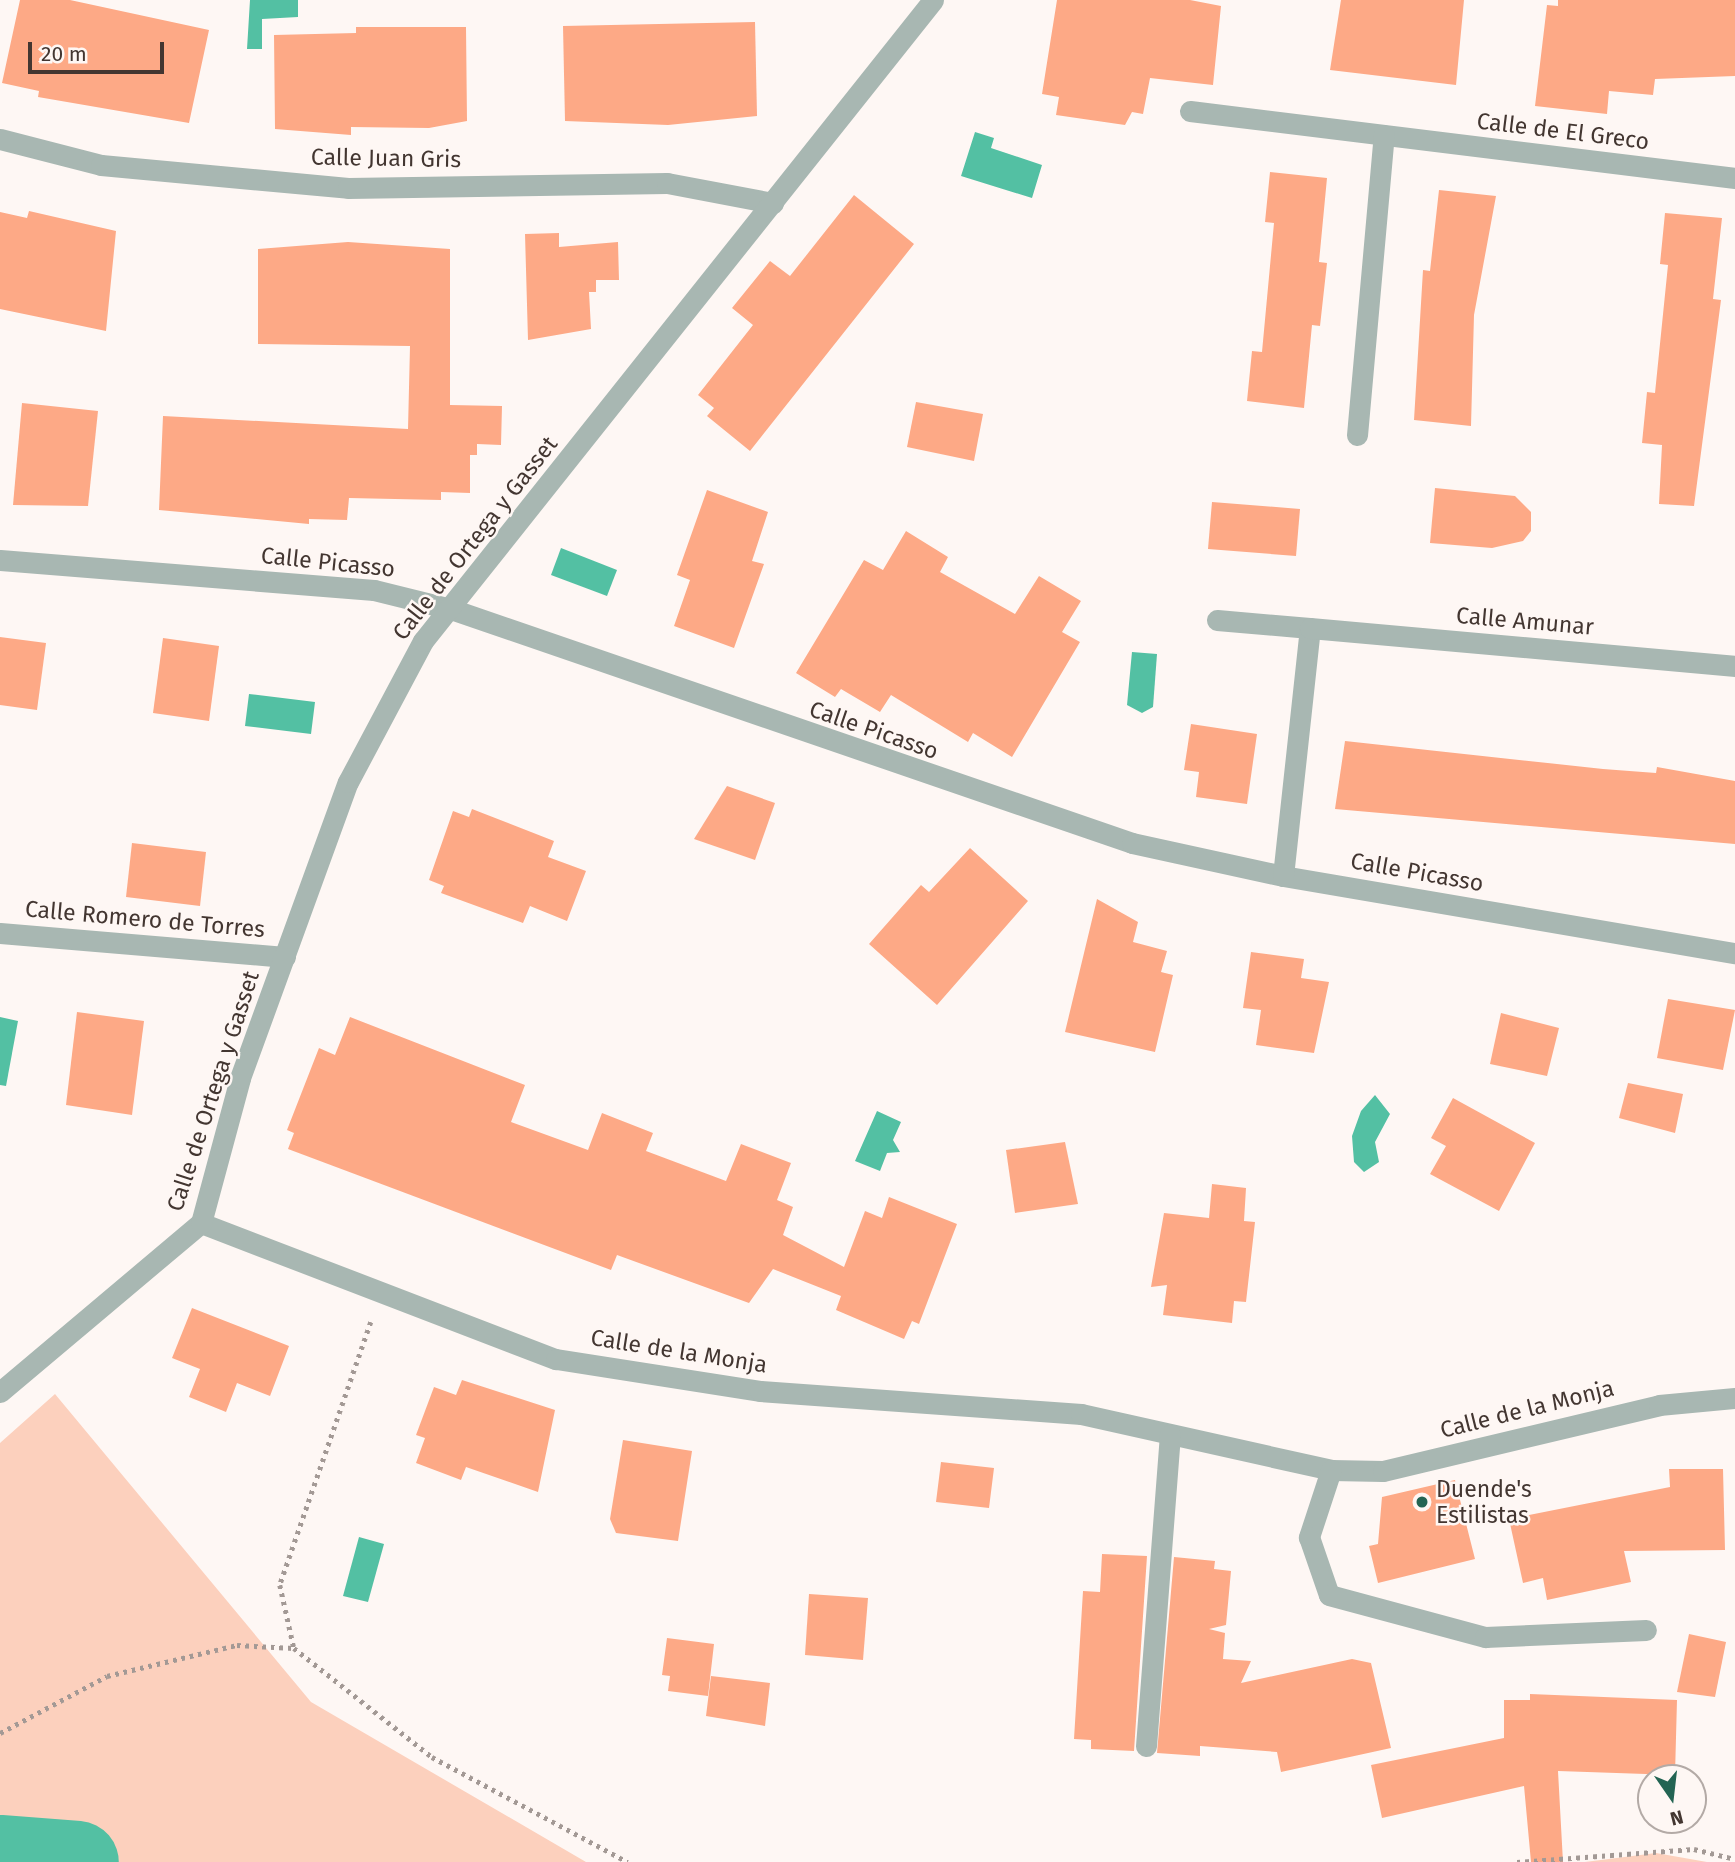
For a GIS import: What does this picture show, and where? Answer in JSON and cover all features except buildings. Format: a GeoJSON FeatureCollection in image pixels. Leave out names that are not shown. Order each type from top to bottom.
{"type":"FeatureCollection","features":[{"type":"Feature","properties":{"kind":"street","name":"Calle de Ortega y Gasset"},"geometry":{"type":"LineString","coordinates":[[0,1392],[201,1223],[240,1078],[348,782],[423,641],[933,0]]}},
{"type":"Feature","properties":{"kind":"street","name":"Calle de El Greco"},"geometry":{"type":"LineString","coordinates":[[1190,111],[1735,178]]}},
{"type":"Feature","properties":{"kind":"street"},"geometry":{"type":"LineString","coordinates":[[1357,435],[1384,135]]}},
{"type":"Feature","properties":{"kind":"street","name":"Calle Juan Gris"},"geometry":{"type":"LineString","coordinates":[[0,139],[101,165],[348,188],[667,183],[773,203]]}},
{"type":"Feature","properties":{"kind":"street","name":"Calle Picasso"},"geometry":{"type":"LineString","coordinates":[[0,559],[374,590],[451,609],[1132,843],[1283,876],[1735,953]]}},
{"type":"Feature","properties":{"kind":"street","name":"Calle Amunar"},"geometry":{"type":"LineString","coordinates":[[1217,620],[1735,666]]}},
{"type":"Feature","properties":{"kind":"street"},"geometry":{"type":"LineString","coordinates":[[1283,876],[1310,628]]}},
{"type":"Feature","properties":{"kind":"street","name":"Calle Romero de Torres"},"geometry":{"type":"LineString","coordinates":[[0,933],[285,957]]}},
{"type":"Feature","properties":{"kind":"street","name":"Calle de la Monja"},"geometry":{"type":"LineString","coordinates":[[201,1223],[555,1359],[760,1391],[1081,1414],[1331,1470],[1382,1471],[1659,1405],[1735,1398]]}},
{"type":"Feature","properties":{"kind":"street"},"geometry":{"type":"LineString","coordinates":[[1146,1746],[1170,1435]]}},
{"type":"Feature","properties":{"kind":"street"},"geometry":{"type":"LineString","coordinates":[[1331,1470],[1309,1537],[1329,1595],[1485,1637],[1646,1630]]}},
{"type":"Feature","properties":{"kind":"path"},"geometry":{"type":"LineString","coordinates":[[294,1648],[280,1585],[380,1294]]}},
{"type":"Feature","properties":{"kind":"path"},"geometry":{"type":"LineString","coordinates":[[0,1733],[107,1676],[237,1645],[294,1648],[432,1756],[628,1862]]}},
{"type":"Feature","properties":{"kind":"path"},"geometry":{"type":"LineString","coordinates":[[1517,1862],[1694,1849],[1735,1859]]}},
{"type":"Feature","properties":{"kind":"shaded area"},"geometry":{"type":"Polygon","coordinates":[[[250,0],[298,0],[298,17],[262,19],[262,49],[247,49],[250,0]]]}},
{"type":"Feature","properties":{"kind":"shaded area"},"geometry":{"type":"Polygon","coordinates":[[[975,132],[994,138],[991,148],[1042,165],[1032,198],[961,176],[975,132]]]}},
{"type":"Feature","properties":{"kind":"shaded area"},"geometry":{"type":"Polygon","coordinates":[[[561,548],[617,570],[607,596],[551,575],[561,548]]]}},
{"type":"Feature","properties":{"kind":"shaded area"},"geometry":{"type":"Polygon","coordinates":[[[1132,652],[1157,654],[1153,707],[1142,713],[1127,705],[1132,652]]]}},
{"type":"Feature","properties":{"kind":"shaded area"},"geometry":{"type":"Polygon","coordinates":[[[249,694],[315,702],[311,734],[245,726],[249,694]]]}},
{"type":"Feature","properties":{"kind":"shaded area"},"geometry":{"type":"Polygon","coordinates":[[[0,1017],[18,1021],[6,1086],[0,1085],[0,1017]]]}},
{"type":"Feature","properties":{"kind":"shaded area"},"geometry":{"type":"Polygon","coordinates":[[[1375,1095],[1390,1114],[1375,1142],[1379,1162],[1364,1172],[1354,1162],[1352,1136],[1361,1111],[1375,1095]]]}},
{"type":"Feature","properties":{"kind":"shaded area"},"geometry":{"type":"Polygon","coordinates":[[[877,1111],[901,1122],[893,1140],[900,1152],[887,1153],[880,1171],[855,1161],[877,1111]]]}},
{"type":"Feature","properties":{"kind":"shaded area"},"geometry":{"type":"Polygon","coordinates":[[[55,1394],[311,1702],[586,1862],[0,1862],[0,1443],[55,1394]]]}},
{"type":"Feature","properties":{"kind":"shaded area"},"geometry":{"type":"Polygon","coordinates":[[[359,1537],[384,1544],[368,1602],[343,1596],[359,1537]]]}},
{"type":"Feature","properties":{"kind":"shaded area"},"geometry":{"type":"Polygon","coordinates":[[[1656,1853],[1707,1862],[1585,1862],[1656,1853]]]}},
{"type":"Feature","properties":{"kind":"waterway"},"geometry":{"type":"LineString","coordinates":[[0,1856],[78,1862]]}},
{"type":"Feature","properties":{"kind":"place","name":"Duende's Estilistas"},"geometry":{"type":"Point","coordinates":[1422,1502]}}]}
